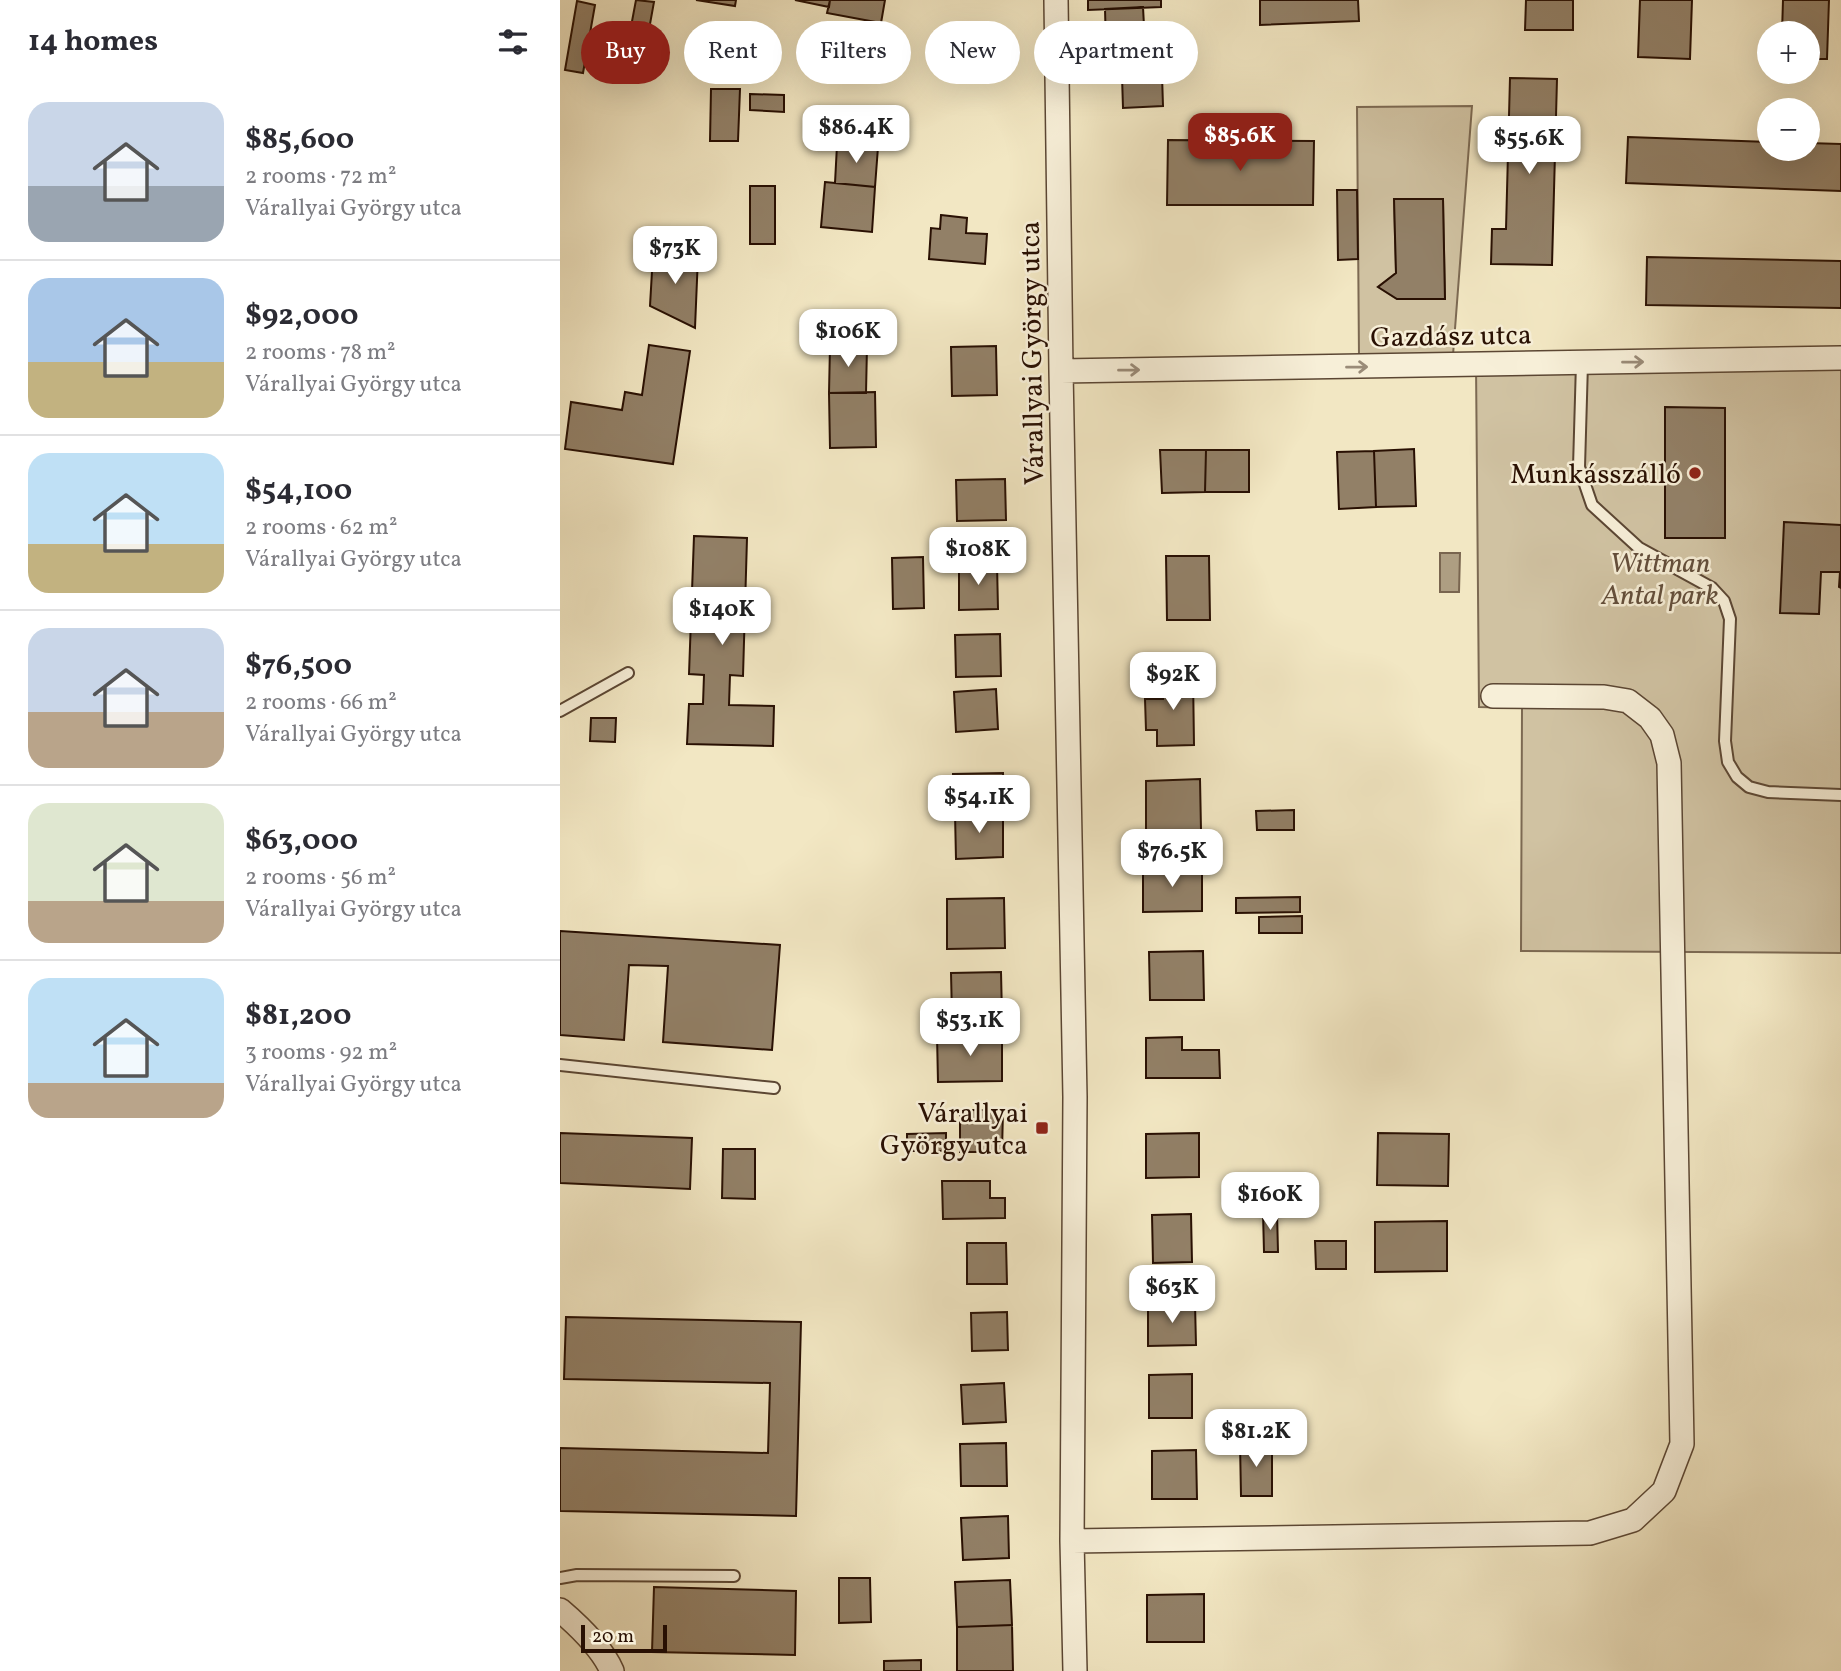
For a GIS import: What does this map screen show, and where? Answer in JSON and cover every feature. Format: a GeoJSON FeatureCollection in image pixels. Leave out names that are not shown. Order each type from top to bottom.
{"type":"FeatureCollection","features":[{"type":"Feature","properties":{"kind":"street","name":"Várallyai György utca"},"geometry":{"type":"LineString","coordinates":[[1056,0],[1075,1097],[1072,1541],[1075,1671]]}},
{"type":"Feature","properties":{"kind":"street","name":"Gazdász utca"},"geometry":{"type":"LineString","coordinates":[[1061,371],[1841,358]]}},
{"type":"Feature","properties":{"kind":"street"},"geometry":{"type":"LineString","coordinates":[[1072,1541],[1590,1533],[1633,1520],[1664,1491],[1682,1444],[1669,763],[1662,735],[1650,718],[1628,701],[1604,697],[1493,696]]}},
{"type":"Feature","properties":{"kind":"street"},"geometry":{"type":"LineString","coordinates":[[560,1610],[606,1658],[612,1671]]}},
{"type":"Feature","properties":{"kind":"lane"},"geometry":{"type":"LineString","coordinates":[[1582,363],[1579,467],[1592,505],[1639,548],[1712,588],[1724,601],[1730,619],[1725,741],[1728,762],[1737,777],[1749,787],[1768,792],[1841,795]]}},
{"type":"Feature","properties":{"kind":"lane"},"geometry":{"type":"LineString","coordinates":[[560,711],[628,673]]}},
{"type":"Feature","properties":{"kind":"lane"},"geometry":{"type":"LineString","coordinates":[[560,1065],[774,1088]]}},
{"type":"Feature","properties":{"kind":"lane"},"geometry":{"type":"LineString","coordinates":[[560,1577],[734,1576]]}},
{"type":"Feature","properties":{"kind":"green space"},"geometry":{"type":"Polygon","coordinates":[[[1472,106],[1453,355],[1359,357],[1357,107],[1472,106]],[[1443,199],[1394,200],[1396,273],[1378,287],[1397,299],[1445,298],[1443,199]]]}},
{"type":"Feature","properties":{"kind":"green space","name":"Wittman Antal park"},"geometry":{"type":"Polygon","coordinates":[[[1841,358],[1841,953],[1521,951],[1522,708],[1479,707],[1476,365],[1841,358]]]}},
{"type":"Feature","properties":{"kind":"shaded area"},"geometry":{"type":"Polygon","coordinates":[[[1440,553],[1460,553],[1459,592],[1440,592],[1440,553]]]}},
{"type":"Feature","properties":{"kind":"building"},"geometry":{"type":"Polygon","coordinates":[[[636,0],[654,2],[651,21],[632,21],[636,0]]]}},
{"type":"Feature","properties":{"kind":"building"},"geometry":{"type":"Polygon","coordinates":[[[696,0],[736,0],[735,6],[696,0]]]}},
{"type":"Feature","properties":{"kind":"building"},"geometry":{"type":"Polygon","coordinates":[[[795,0],[830,0],[829,7],[795,0]]]}},
{"type":"Feature","properties":{"kind":"building"},"geometry":{"type":"Polygon","coordinates":[[[830,0],[885,0],[881,21],[827,13],[830,0]]]}},
{"type":"Feature","properties":{"kind":"building"},"geometry":{"type":"Polygon","coordinates":[[[1088,0],[1161,0],[1161,7],[1088,10],[1088,0]]]}},
{"type":"Feature","properties":{"kind":"building"},"geometry":{"type":"Polygon","coordinates":[[[1260,0],[1358,0],[1359,21],[1260,25],[1260,0]]]}},
{"type":"Feature","properties":{"kind":"building"},"geometry":{"type":"Polygon","coordinates":[[[1526,0],[1573,0],[1573,30],[1525,30],[1526,0]]]}},
{"type":"Feature","properties":{"kind":"building"},"geometry":{"type":"Polygon","coordinates":[[[1640,0],[1692,0],[1690,59],[1638,57],[1640,0]]]}},
{"type":"Feature","properties":{"kind":"building"},"geometry":{"type":"Polygon","coordinates":[[[1783,0],[1829,0],[1827,59],[1820,59],[1820,21],[1782,21],[1783,0]]]}},
{"type":"Feature","properties":{"kind":"building"},"geometry":{"type":"Polygon","coordinates":[[[577,1],[595,5],[592,21],[581,21],[581,73],[565,70],[577,1]]]}},
{"type":"Feature","properties":{"kind":"building"},"geometry":{"type":"Polygon","coordinates":[[[1143,7],[1144,21],[1105,21],[1105,9],[1143,7]]]}},
{"type":"Feature","properties":{"kind":"building"},"geometry":{"type":"Polygon","coordinates":[[[1510,78],[1557,79],[1552,265],[1491,264],[1492,229],[1506,229],[1510,78]]]}},
{"type":"Feature","properties":{"kind":"building"},"geometry":{"type":"Polygon","coordinates":[[[1122,84],[1162,84],[1163,106],[1123,108],[1122,84]]]}},
{"type":"Feature","properties":{"kind":"building"},"geometry":{"type":"Polygon","coordinates":[[[711,89],[740,89],[738,141],[710,141],[711,89]]]}},
{"type":"Feature","properties":{"kind":"building"},"geometry":{"type":"Polygon","coordinates":[[[750,94],[784,95],[784,112],[750,110],[750,94]]]}},
{"type":"Feature","properties":{"kind":"building"},"geometry":{"type":"Polygon","coordinates":[[[1628,137],[1757,142],[1757,161],[1820,161],[1820,143],[1841,144],[1841,191],[1626,183],[1628,137]]]}},
{"type":"Feature","properties":{"kind":"building"},"geometry":{"type":"Polygon","coordinates":[[[1168,140],[1314,141],[1313,205],[1167,205],[1168,140]]]}},
{"type":"Feature","properties":{"kind":"building"},"geometry":{"type":"Polygon","coordinates":[[[837,145],[878,147],[875,187],[835,183],[837,145]]]}},
{"type":"Feature","properties":{"kind":"building"},"geometry":{"type":"Polygon","coordinates":[[[825,182],[875,187],[872,232],[821,227],[825,182]]]}},
{"type":"Feature","properties":{"kind":"building"},"geometry":{"type":"Polygon","coordinates":[[[750,186],[775,186],[775,244],[750,244],[750,186]]]}},
{"type":"Feature","properties":{"kind":"building"},"geometry":{"type":"Polygon","coordinates":[[[1337,190],[1357,190],[1358,259],[1338,260],[1337,190]]]}},
{"type":"Feature","properties":{"kind":"building"},"geometry":{"type":"Polygon","coordinates":[[[1394,199],[1443,199],[1445,299],[1397,299],[1378,287],[1396,273],[1394,199]]]}},
{"type":"Feature","properties":{"kind":"building"},"geometry":{"type":"Polygon","coordinates":[[[941,215],[967,218],[966,233],[987,234],[985,264],[929,259],[931,228],[940,229],[941,215]]]}},
{"type":"Feature","properties":{"kind":"building"},"geometry":{"type":"Polygon","coordinates":[[[653,254],[698,256],[695,328],[650,306],[653,254]]]}},
{"type":"Feature","properties":{"kind":"building"},"geometry":{"type":"Polygon","coordinates":[[[1647,257],[1841,261],[1841,308],[1646,305],[1647,257]]]}},
{"type":"Feature","properties":{"kind":"building"},"geometry":{"type":"Polygon","coordinates":[[[649,345],[690,351],[673,464],[565,449],[571,402],[622,410],[625,392],[642,395],[649,345]]]}},
{"type":"Feature","properties":{"kind":"building"},"geometry":{"type":"Polygon","coordinates":[[[830,346],[867,346],[866,393],[829,393],[830,346]]]}},
{"type":"Feature","properties":{"kind":"building"},"geometry":{"type":"Polygon","coordinates":[[[996,346],[997,395],[952,396],[951,347],[996,346]]]}},
{"type":"Feature","properties":{"kind":"building"},"geometry":{"type":"Polygon","coordinates":[[[875,392],[876,447],[830,448],[829,393],[875,392]]]}},
{"type":"Feature","properties":{"kind":"building","name":"Munkásszálló"},"geometry":{"type":"Polygon","coordinates":[[[1665,407],[1725,408],[1725,538],[1665,538],[1665,407]]]}},
{"type":"Feature","properties":{"kind":"building"},"geometry":{"type":"Polygon","coordinates":[[[1414,449],[1416,506],[1376,507],[1374,451],[1414,449]]]}},
{"type":"Feature","properties":{"kind":"building"},"geometry":{"type":"Polygon","coordinates":[[[1160,450],[1206,450],[1205,492],[1162,493],[1160,450]]]}},
{"type":"Feature","properties":{"kind":"building"},"geometry":{"type":"Polygon","coordinates":[[[1206,450],[1249,450],[1249,492],[1205,492],[1206,450]]]}},
{"type":"Feature","properties":{"kind":"building"},"geometry":{"type":"Polygon","coordinates":[[[1374,451],[1376,507],[1339,509],[1337,452],[1374,451]]]}},
{"type":"Feature","properties":{"kind":"building"},"geometry":{"type":"Polygon","coordinates":[[[1005,479],[1006,520],[957,521],[956,480],[1005,479]]]}},
{"type":"Feature","properties":{"kind":"building"},"geometry":{"type":"Polygon","coordinates":[[[1784,522],[1841,525],[1841,588],[1840,572],[1821,572],[1819,614],[1780,613],[1784,522]]]}},
{"type":"Feature","properties":{"kind":"building"},"geometry":{"type":"Polygon","coordinates":[[[694,536],[747,538],[743,676],[730,675],[729,705],[774,706],[773,746],[687,744],[689,704],[703,704],[704,675],[689,674],[694,536]]]}},
{"type":"Feature","properties":{"kind":"building"},"geometry":{"type":"Polygon","coordinates":[[[1166,556],[1209,556],[1210,620],[1167,620],[1166,556]]]}},
{"type":"Feature","properties":{"kind":"building"},"geometry":{"type":"Polygon","coordinates":[[[923,557],[924,608],[893,609],[892,558],[923,557]]]}},
{"type":"Feature","properties":{"kind":"building"},"geometry":{"type":"Polygon","coordinates":[[[959,564],[997,564],[998,609],[959,610],[959,564]]]}},
{"type":"Feature","properties":{"kind":"building"},"geometry":{"type":"Polygon","coordinates":[[[1000,634],[1001,676],[956,677],[955,635],[1000,634]]]}},
{"type":"Feature","properties":{"kind":"building"},"geometry":{"type":"Polygon","coordinates":[[[1163,675],[1193,675],[1194,745],[1157,746],[1157,730],[1146,730],[1145,699],[1163,699],[1163,675]]]}},
{"type":"Feature","properties":{"kind":"building"},"geometry":{"type":"Polygon","coordinates":[[[996,689],[998,729],[956,732],[954,692],[996,689]]]}},
{"type":"Feature","properties":{"kind":"building"},"geometry":{"type":"Polygon","coordinates":[[[591,718],[616,718],[615,742],[590,741],[591,718]]]}},
{"type":"Feature","properties":{"kind":"building"},"geometry":{"type":"Polygon","coordinates":[[[1003,773],[1004,811],[954,812],[953,774],[1003,773]]]}},
{"type":"Feature","properties":{"kind":"building"},"geometry":{"type":"Polygon","coordinates":[[[1200,779],[1201,830],[1146,831],[1146,781],[1200,779]]]}},
{"type":"Feature","properties":{"kind":"building"},"geometry":{"type":"Polygon","coordinates":[[[1294,810],[1294,830],[1257,830],[1256,811],[1294,810]]]}},
{"type":"Feature","properties":{"kind":"building"},"geometry":{"type":"Polygon","coordinates":[[[1003,812],[1003,857],[956,859],[955,813],[1003,812]]]}},
{"type":"Feature","properties":{"kind":"building"},"geometry":{"type":"Polygon","coordinates":[[[1202,866],[1202,911],[1143,912],[1143,867],[1202,866]]]}},
{"type":"Feature","properties":{"kind":"building"},"geometry":{"type":"Polygon","coordinates":[[[1300,897],[1300,912],[1236,913],[1236,898],[1300,897]]]}},
{"type":"Feature","properties":{"kind":"building"},"geometry":{"type":"Polygon","coordinates":[[[1004,898],[1005,948],[947,949],[947,899],[1004,898]]]}},
{"type":"Feature","properties":{"kind":"building"},"geometry":{"type":"Polygon","coordinates":[[[1302,916],[1302,933],[1259,933],[1259,917],[1302,916]]]}},
{"type":"Feature","properties":{"kind":"building"},"geometry":{"type":"Polygon","coordinates":[[[560,931],[780,945],[772,1050],[663,1042],[668,966],[629,965],[624,1040],[560,1035],[560,931]]]}},
{"type":"Feature","properties":{"kind":"building"},"geometry":{"type":"Polygon","coordinates":[[[1203,951],[1204,1000],[1150,1000],[1149,952],[1203,951]]]}},
{"type":"Feature","properties":{"kind":"building"},"geometry":{"type":"Polygon","coordinates":[[[1001,972],[1002,1015],[952,1016],[951,973],[1001,972]]]}},
{"type":"Feature","properties":{"kind":"building"},"geometry":{"type":"Polygon","coordinates":[[[1002,1034],[1002,1081],[938,1082],[937,1035],[1002,1034]]]}},
{"type":"Feature","properties":{"kind":"building"},"geometry":{"type":"Polygon","coordinates":[[[1182,1037],[1182,1050],[1219,1050],[1220,1078],[1146,1078],[1146,1038],[1182,1037]]]}},
{"type":"Feature","properties":{"kind":"building"},"geometry":{"type":"Polygon","coordinates":[[[960,1110],[1003,1110],[1002,1152],[960,1152],[960,1110]]]}},
{"type":"Feature","properties":{"kind":"building"},"geometry":{"type":"Polygon","coordinates":[[[560,1133],[692,1138],[690,1189],[560,1183],[560,1133]]]}},
{"type":"Feature","properties":{"kind":"building"},"geometry":{"type":"Polygon","coordinates":[[[946,1133],[946,1151],[907,1151],[907,1134],[946,1133]]]}},
{"type":"Feature","properties":{"kind":"building"},"geometry":{"type":"Polygon","coordinates":[[[1199,1133],[1199,1177],[1146,1178],[1146,1134],[1199,1133]]]}},
{"type":"Feature","properties":{"kind":"building"},"geometry":{"type":"Polygon","coordinates":[[[1378,1133],[1449,1134],[1448,1186],[1377,1185],[1378,1133]]]}},
{"type":"Feature","properties":{"kind":"building"},"geometry":{"type":"Polygon","coordinates":[[[723,1149],[755,1149],[755,1199],[722,1198],[723,1149]]]}},
{"type":"Feature","properties":{"kind":"building"},"geometry":{"type":"Polygon","coordinates":[[[942,1181],[990,1181],[990,1198],[1005,1198],[1005,1218],[943,1219],[942,1181]]]}},
{"type":"Feature","properties":{"kind":"building"},"geometry":{"type":"Polygon","coordinates":[[[1263,1212],[1277,1212],[1278,1252],[1264,1252],[1263,1212]]]}},
{"type":"Feature","properties":{"kind":"building"},"geometry":{"type":"Polygon","coordinates":[[[1191,1214],[1192,1262],[1153,1263],[1152,1215],[1191,1214]]]}},
{"type":"Feature","properties":{"kind":"building"},"geometry":{"type":"Polygon","coordinates":[[[1447,1221],[1447,1271],[1375,1272],[1375,1222],[1447,1221]]]}},
{"type":"Feature","properties":{"kind":"building"},"geometry":{"type":"Polygon","coordinates":[[[1315,1241],[1346,1241],[1346,1269],[1316,1269],[1315,1241]]]}},
{"type":"Feature","properties":{"kind":"building"},"geometry":{"type":"Polygon","coordinates":[[[967,1243],[1006,1243],[1007,1284],[967,1284],[967,1243]]]}},
{"type":"Feature","properties":{"kind":"building"},"geometry":{"type":"Polygon","coordinates":[[[1195,1303],[1196,1345],[1148,1346],[1148,1304],[1195,1303]]]}},
{"type":"Feature","properties":{"kind":"building"},"geometry":{"type":"Polygon","coordinates":[[[1007,1312],[1008,1350],[972,1351],[971,1313],[1007,1312]]]}},
{"type":"Feature","properties":{"kind":"building"},"geometry":{"type":"Polygon","coordinates":[[[566,1317],[801,1322],[796,1516],[560,1511],[560,1448],[768,1453],[770,1383],[564,1379],[566,1317]]]}},
{"type":"Feature","properties":{"kind":"building"},"geometry":{"type":"Polygon","coordinates":[[[1192,1374],[1192,1418],[1149,1418],[1149,1375],[1192,1374]]]}},
{"type":"Feature","properties":{"kind":"building"},"geometry":{"type":"Polygon","coordinates":[[[1004,1383],[1006,1422],[963,1424],[961,1385],[1004,1383]]]}},
{"type":"Feature","properties":{"kind":"building"},"geometry":{"type":"Polygon","coordinates":[[[1006,1443],[1007,1486],[961,1486],[960,1444],[1006,1443]]]}},
{"type":"Feature","properties":{"kind":"building"},"geometry":{"type":"Polygon","coordinates":[[[1240,1443],[1272,1443],[1272,1496],[1241,1496],[1240,1443]]]}},
{"type":"Feature","properties":{"kind":"building"},"geometry":{"type":"Polygon","coordinates":[[[1196,1450],[1197,1499],[1152,1499],[1152,1451],[1196,1450]]]}},
{"type":"Feature","properties":{"kind":"building"},"geometry":{"type":"Polygon","coordinates":[[[1008,1516],[1009,1558],[963,1560],[961,1518],[1008,1516]]]}},
{"type":"Feature","properties":{"kind":"building"},"geometry":{"type":"Polygon","coordinates":[[[839,1578],[870,1578],[871,1622],[839,1623],[839,1578]]]}},
{"type":"Feature","properties":{"kind":"building"},"geometry":{"type":"Polygon","coordinates":[[[1010,1580],[1012,1625],[957,1627],[955,1582],[1010,1580]]]}},
{"type":"Feature","properties":{"kind":"building"},"geometry":{"type":"Polygon","coordinates":[[[654,1587],[796,1591],[795,1655],[652,1652],[654,1587]]]}},
{"type":"Feature","properties":{"kind":"building"},"geometry":{"type":"Polygon","coordinates":[[[1204,1594],[1204,1642],[1147,1642],[1147,1595],[1204,1594]]]}},
{"type":"Feature","properties":{"kind":"building"},"geometry":{"type":"Polygon","coordinates":[[[1012,1625],[1013,1671],[957,1671],[957,1627],[1012,1625]]]}},
{"type":"Feature","properties":{"kind":"building"},"geometry":{"type":"Polygon","coordinates":[[[921,1660],[921,1671],[884,1671],[884,1661],[921,1660]]]}},
{"type":"Feature","properties":{"kind":"place","name":"Munkásszálló"},"geometry":{"type":"Point","coordinates":[1695,473]}},
{"type":"Feature","properties":{"kind":"place","name":"Várallyai György utca"},"geometry":{"type":"Point","coordinates":[1042,1128]}}]}
